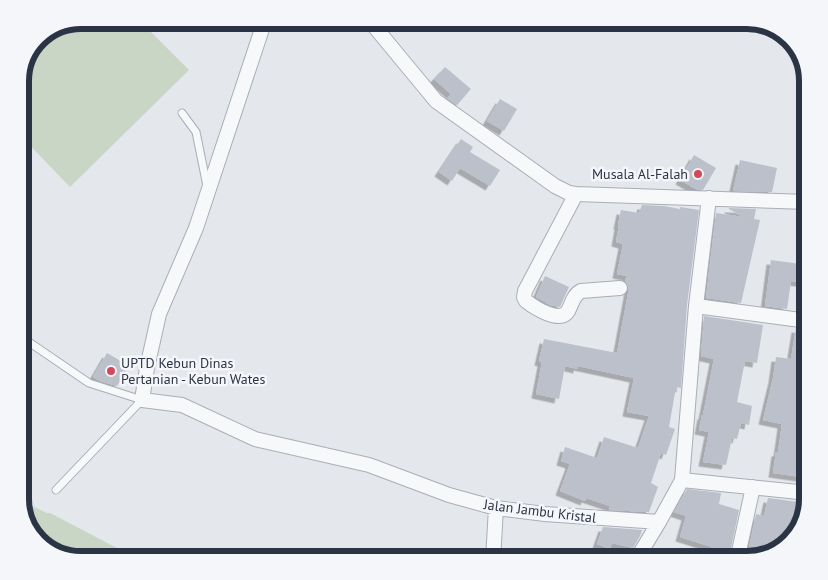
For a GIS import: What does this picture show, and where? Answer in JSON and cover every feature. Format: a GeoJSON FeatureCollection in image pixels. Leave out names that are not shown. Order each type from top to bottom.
{"type":"FeatureCollection","features":[{"type":"Feature","properties":{"kind":"street"},"geometry":{"type":"LineString","coordinates":[[142,400],[159,314],[196,228],[262,29]]}},
{"type":"Feature","properties":{"kind":"street"},"geometry":{"type":"LineString","coordinates":[[376,29],[436,102],[555,186],[569,193],[799,202]]}},
{"type":"Feature","properties":{"kind":"street"},"geometry":{"type":"LineString","coordinates":[[576,194],[525,291],[524,297],[526,301],[557,317],[567,313],[574,297],[580,291],[620,288]]}},
{"type":"Feature","properties":{"kind":"street"},"geometry":{"type":"LineString","coordinates":[[641,551],[682,480],[696,306],[709,198]]}},
{"type":"Feature","properties":{"kind":"street"},"geometry":{"type":"LineString","coordinates":[[696,306],[799,320]]}},
{"type":"Feature","properties":{"kind":"street","name":"Jalan Jambu Kristal"},"geometry":{"type":"LineString","coordinates":[[142,400],[182,405],[255,439],[369,465],[449,495],[496,508],[659,522]]}},
{"type":"Feature","properties":{"kind":"street"},"geometry":{"type":"LineString","coordinates":[[682,480],[799,493]]}},
{"type":"Feature","properties":{"kind":"street"},"geometry":{"type":"LineString","coordinates":[[739,551],[753,487]]}},
{"type":"Feature","properties":{"kind":"street"},"geometry":{"type":"LineString","coordinates":[[494,551],[496,508]]}},
{"type":"Feature","properties":{"kind":"lane"},"geometry":{"type":"LineString","coordinates":[[182,113],[196,132],[208,191]]}},
{"type":"Feature","properties":{"kind":"lane"},"geometry":{"type":"LineString","coordinates":[[29,342],[89,383],[142,400],[56,490]]}},
{"type":"Feature","properties":{"kind":"green space"},"geometry":{"type":"Polygon","coordinates":[[[74,29],[148,29],[189,70],[70,187],[29,144],[29,78],[34,58],[40,49],[55,36],[74,29]]]}},
{"type":"Feature","properties":{"kind":"green space"},"geometry":{"type":"Polygon","coordinates":[[[32,506],[50,513],[123,551],[81,551],[58,546],[47,538],[36,525],[30,508],[32,506]]]}},
{"type":"Feature","properties":{"kind":"building"},"geometry":{"type":"Polygon","coordinates":[[[445,67],[471,89],[457,105],[447,98],[451,94],[434,79],[445,67]]]}},
{"type":"Feature","properties":{"kind":"building"},"geometry":{"type":"Polygon","coordinates":[[[500,99],[517,109],[504,131],[487,121],[500,99]]]}},
{"type":"Feature","properties":{"kind":"building"},"geometry":{"type":"Polygon","coordinates":[[[461,139],[473,147],[470,152],[500,170],[490,186],[460,168],[452,181],[439,172],[461,139]]]}},
{"type":"Feature","properties":{"kind":"building","name":"Musala Al-Falah"},"geometry":{"type":"Polygon","coordinates":[[[694,155],[716,168],[703,190],[696,189],[680,180],[694,155]]]}},
{"type":"Feature","properties":{"kind":"building"},"geometry":{"type":"Polygon","coordinates":[[[740,160],[777,168],[772,192],[733,191],[740,160]]]}},
{"type":"Feature","properties":{"kind":"building"},"geometry":{"type":"Polygon","coordinates":[[[642,205],[699,210],[687,305],[681,388],[676,387],[669,427],[675,429],[666,455],[661,453],[651,483],[658,487],[649,512],[609,510],[610,506],[586,498],[585,501],[560,491],[570,464],[561,461],[565,447],[597,458],[604,437],[638,448],[649,416],[627,412],[634,378],[578,366],[578,369],[565,366],[559,399],[536,394],[542,362],[539,361],[544,339],[617,353],[629,288],[625,281],[627,276],[617,274],[623,244],[616,242],[618,225],[621,210],[639,213],[642,205]]]}},
{"type":"Feature","properties":{"kind":"building"},"geometry":{"type":"Polygon","coordinates":[[[729,208],[756,209],[754,219],[760,220],[741,303],[706,298],[716,213],[743,217],[729,208]]]}},
{"type":"Feature","properties":{"kind":"building"},"geometry":{"type":"Polygon","coordinates":[[[771,260],[799,264],[799,282],[791,281],[787,309],[765,306],[771,260]]]}},
{"type":"Feature","properties":{"kind":"building"},"geometry":{"type":"Polygon","coordinates":[[[545,276],[569,287],[560,307],[550,305],[536,297],[545,276]]]}},
{"type":"Feature","properties":{"kind":"building"},"geometry":{"type":"Polygon","coordinates":[[[704,316],[763,325],[757,363],[745,361],[737,402],[752,406],[749,425],[741,423],[737,439],[732,438],[726,465],[703,462],[709,432],[699,430],[714,359],[701,356],[704,316]]]}},
{"type":"Feature","properties":{"kind":"building"},"geometry":{"type":"Polygon","coordinates":[[[796,328],[799,328],[799,477],[773,473],[782,424],[763,420],[776,357],[791,359],[796,328]]]}},
{"type":"Feature","properties":{"kind":"building","name":"UPTD Kebun Dinas Pertanian - Kebun Wates"},"geometry":{"type":"Polygon","coordinates":[[[107,353],[129,366],[117,386],[93,377],[107,353]]]}},
{"type":"Feature","properties":{"kind":"building"},"geometry":{"type":"Polygon","coordinates":[[[687,489],[721,493],[719,504],[739,510],[730,551],[711,551],[712,547],[680,537],[686,516],[674,512],[687,489]]]}},
{"type":"Feature","properties":{"kind":"building"},"geometry":{"type":"Polygon","coordinates":[[[768,498],[798,502],[795,519],[781,538],[770,546],[748,551],[756,514],[764,516],[768,498]]]}},
{"type":"Feature","properties":{"kind":"building"},"geometry":{"type":"Polygon","coordinates":[[[603,527],[642,530],[633,548],[612,543],[610,549],[597,544],[603,527]]]}},
{"type":"Feature","properties":{"kind":"place","name":"Musala Al-Falah"},"geometry":{"type":"Point","coordinates":[698,174]}},
{"type":"Feature","properties":{"kind":"place","name":"UPTD Kebun Dinas Pertanian - Kebun Wates"},"geometry":{"type":"Point","coordinates":[111,371]}}]}
